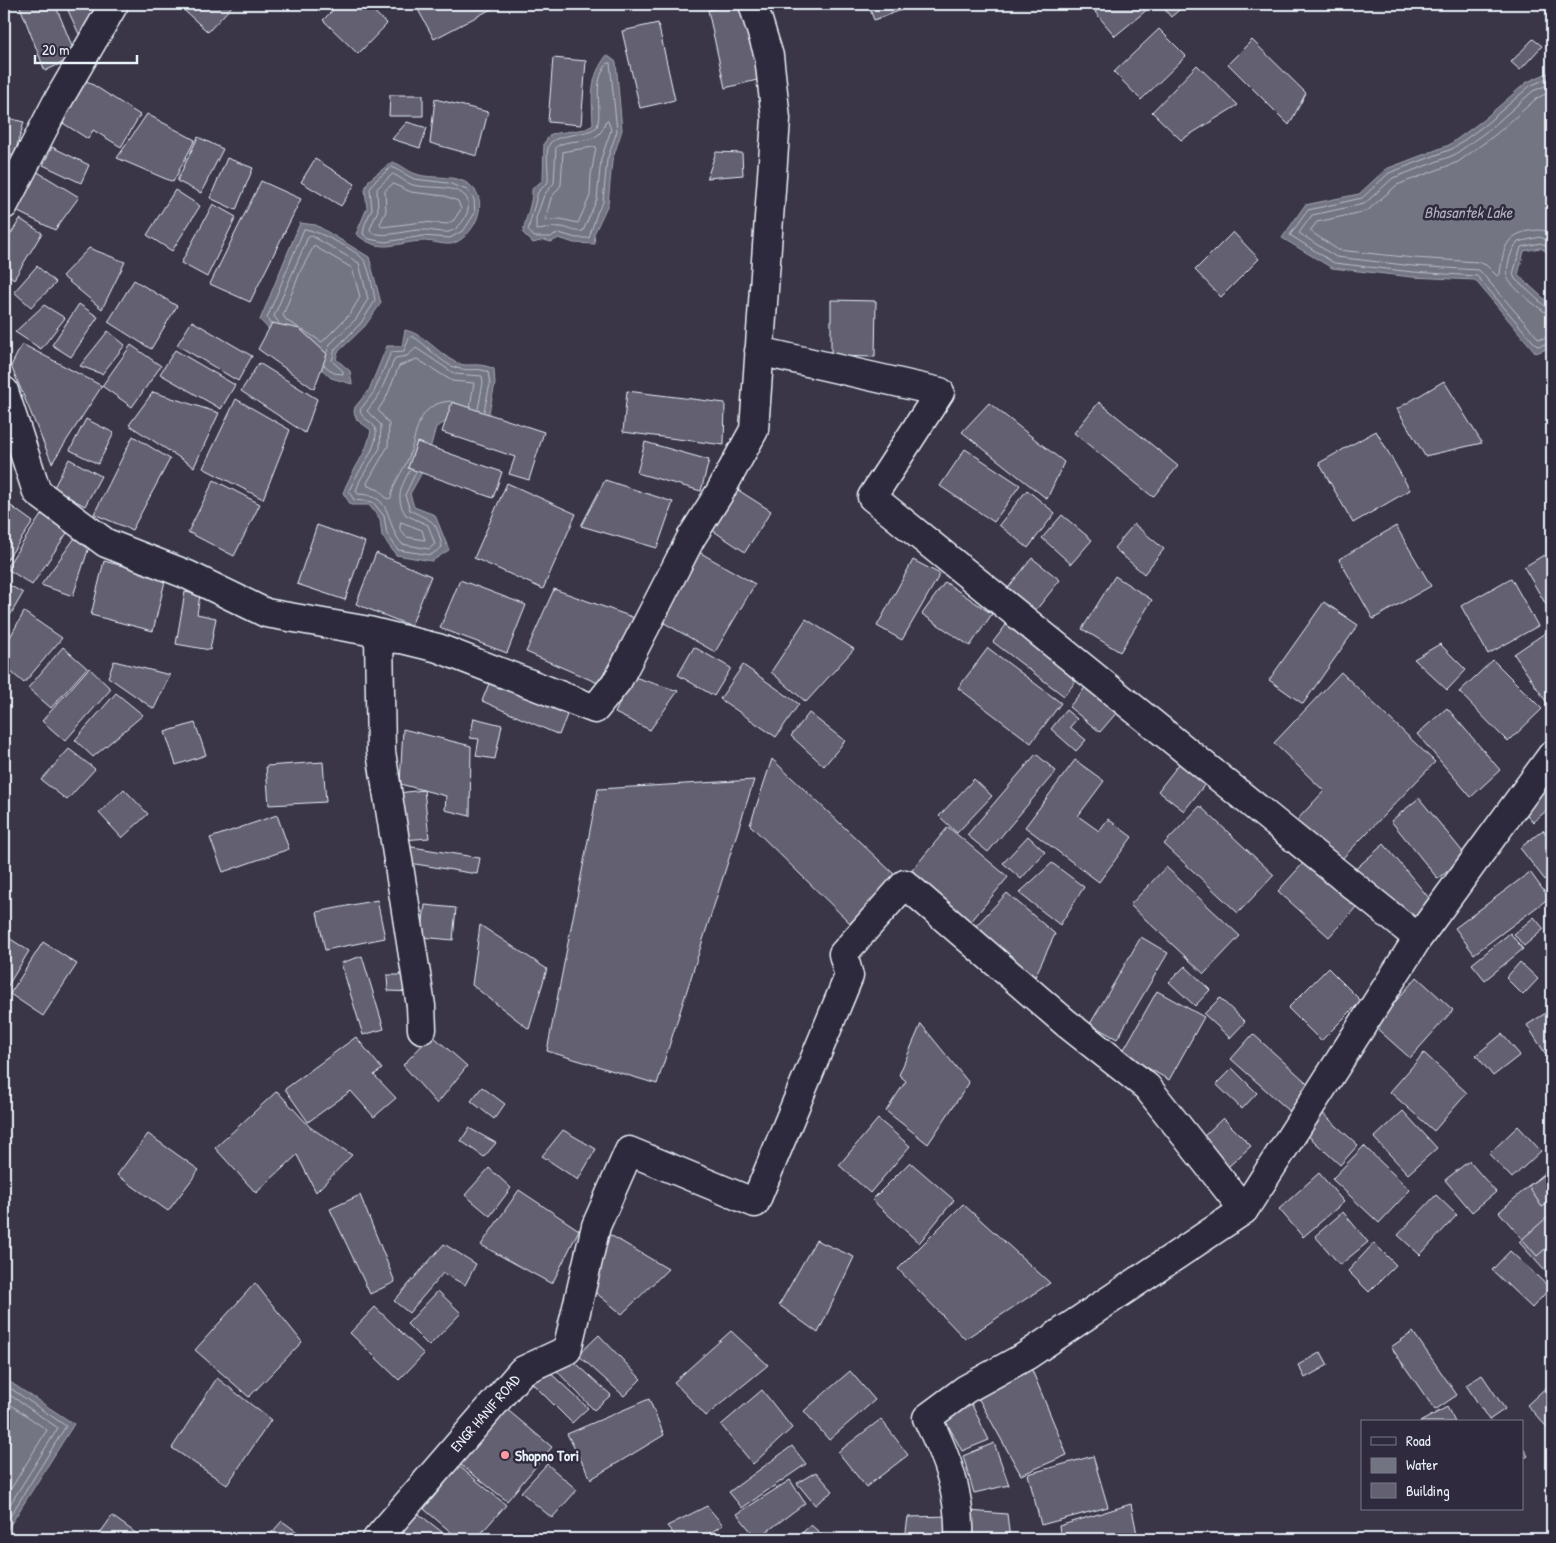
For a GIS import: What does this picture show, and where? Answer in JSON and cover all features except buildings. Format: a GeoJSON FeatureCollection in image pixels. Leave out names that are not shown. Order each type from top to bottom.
{"type":"FeatureCollection","features":[{"type":"Feature","properties":{"kind":"street"},"geometry":{"type":"LineString","coordinates":[[4,206],[56,104],[114,4]]}},
{"type":"Feature","properties":{"kind":"street"},"geometry":{"type":"LineString","coordinates":[[4,391],[37,492],[106,543],[188,575],[266,613],[369,631],[438,648],[595,709],[618,680],[691,538],[720,492],[754,430],[776,119],[769,56],[753,4]]}},
{"type":"Feature","properties":{"kind":"street"},"geometry":{"type":"LineString","coordinates":[[759,351],[940,392],[872,497],[1418,938]]}},
{"type":"Feature","properties":{"kind":"street"},"geometry":{"type":"LineString","coordinates":[[404,640],[379,637],[381,752],[422,1006],[422,1029]]}},
{"type":"Feature","properties":{"kind":"street"},"geometry":{"type":"LineString","coordinates":[[959,1539],[959,1510],[954,1483],[941,1446],[927,1418],[966,1389],[1026,1356],[1244,1210],[1418,938],[1552,755]]}},
{"type":"Feature","properties":{"kind":"street","name":"ENGR HANIF ROAD"},"geometry":{"type":"LineString","coordinates":[[377,1539],[522,1371],[567,1350],[596,1226],[629,1151],[755,1204],[849,976],[843,954],[905,884],[1066,1022],[1147,1087],[1244,1210]]}},
{"type":"Feature","properties":{"kind":"water"},"geometry":{"type":"Polygon","coordinates":[[[607,55],[616,62],[622,130],[612,161],[608,204],[594,234],[595,244],[574,243],[559,238],[551,242],[544,240],[533,243],[523,233],[532,189],[543,180],[544,143],[551,134],[586,129],[593,125],[592,96],[594,80],[601,63],[607,55]]]}},
{"type":"Feature","properties":{"kind":"water","name":"Bhasantek Lake"},"geometry":{"type":"Polygon","coordinates":[[[1552,71],[1552,254],[1540,248],[1524,251],[1518,275],[1552,306],[1552,347],[1536,353],[1475,280],[1412,277],[1332,268],[1282,238],[1305,205],[1359,194],[1386,169],[1449,145],[1483,120],[1527,82],[1552,71]]]}},
{"type":"Feature","properties":{"kind":"water"},"geometry":{"type":"Polygon","coordinates":[[[392,162],[416,174],[458,179],[471,186],[477,193],[479,210],[477,219],[466,235],[459,241],[451,244],[425,241],[382,246],[366,241],[356,234],[367,208],[365,189],[369,180],[392,162]]]}},
{"type":"Feature","properties":{"kind":"water"},"geometry":{"type":"Polygon","coordinates":[[[300,223],[316,225],[369,257],[381,303],[365,326],[338,352],[336,359],[350,371],[352,384],[331,378],[314,362],[276,337],[260,320],[300,223]]]}},
{"type":"Feature","properties":{"kind":"water"},"geometry":{"type":"Polygon","coordinates":[[[405,330],[419,336],[457,363],[483,365],[494,369],[495,384],[487,422],[450,420],[436,427],[425,467],[410,494],[414,507],[435,515],[449,550],[432,561],[396,555],[382,536],[380,519],[369,505],[351,505],[343,493],[363,454],[371,430],[357,420],[354,412],[355,407],[369,390],[387,346],[402,346],[405,330]]]}},
{"type":"Feature","properties":{"kind":"water"},"geometry":{"type":"Polygon","coordinates":[[[4,1378],[74,1424],[4,1535],[4,1378]]]}},
{"type":"Feature","properties":{"kind":"place","name":"Shopno Tori"},"geometry":{"type":"Point","coordinates":[505,1455]}}]}
